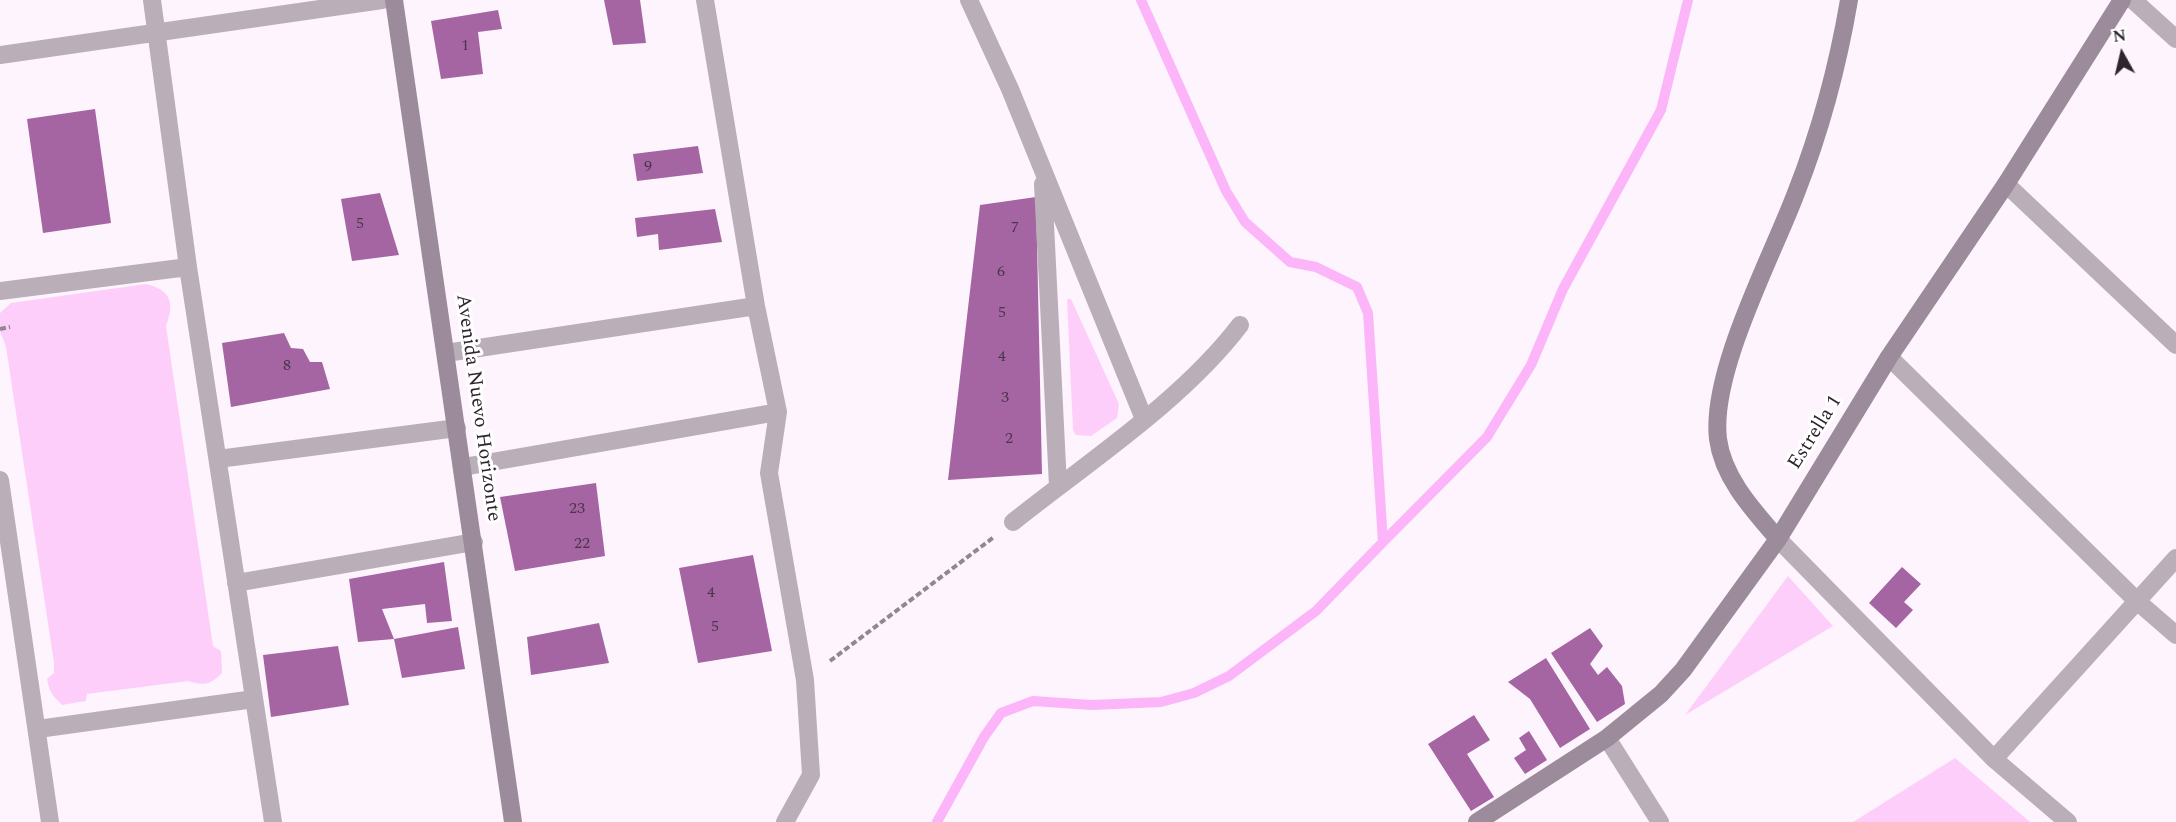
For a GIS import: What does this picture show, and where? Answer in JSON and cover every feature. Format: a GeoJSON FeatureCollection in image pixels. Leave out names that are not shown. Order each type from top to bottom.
{"type":"FeatureCollection","features":[{"type":"Feature","properties":{"kind":"street"},"geometry":{"type":"LineString","coordinates":[[152,0],[188,267],[273,822]]}},
{"type":"Feature","properties":{"kind":"street"},"geometry":{"type":"LineString","coordinates":[[0,55],[382,0]]}},
{"type":"Feature","properties":{"kind":"street","name":"Avenida Nuevo Horizonte"},"geometry":{"type":"LineString","coordinates":[[394,0],[513,822]]}},
{"type":"Feature","properties":{"kind":"street"},"geometry":{"type":"LineString","coordinates":[[705,0],[756,306],[778,412],[770,473],[805,680],[811,775],[785,822]]}},
{"type":"Feature","properties":{"kind":"street"},"geometry":{"type":"LineString","coordinates":[[969,0],[1011,89],[1144,419]]}},
{"type":"Feature","properties":{"kind":"street"},"geometry":{"type":"LineString","coordinates":[[1849,0],[1831,83],[1801,180],[1727,367],[1717,415],[1718,439],[1724,465],[1750,507],[1778,539],[1994,759],[2068,822]]}},
{"type":"Feature","properties":{"kind":"street","name":"Estrella 1"},"geometry":{"type":"LineString","coordinates":[[1477,822],[1607,738],[1661,694],[1683,670],[1778,539],[1889,357],[2006,184],[2122,0]]}},
{"type":"Feature","properties":{"kind":"street"},"geometry":{"type":"LineString","coordinates":[[2133,0],[2176,39]]}},
{"type":"Feature","properties":{"kind":"street"},"geometry":{"type":"LineString","coordinates":[[1042,170],[1058,486]]}},
{"type":"Feature","properties":{"kind":"street"},"geometry":{"type":"LineString","coordinates":[[2006,184],[2176,345]]}},
{"type":"Feature","properties":{"kind":"street"},"geometry":{"type":"LineString","coordinates":[[0,291],[188,267]]}},
{"type":"Feature","properties":{"kind":"street"},"geometry":{"type":"LineString","coordinates":[[446,353],[756,306]]}},
{"type":"Feature","properties":{"kind":"street"},"geometry":{"type":"LineString","coordinates":[[1013,522],[1144,419],[1222,348],[1240,325]]}},
{"type":"Feature","properties":{"kind":"street"},"geometry":{"type":"LineString","coordinates":[[1889,357],[2139,602],[2176,635]]}},
{"type":"Feature","properties":{"kind":"street"},"geometry":{"type":"LineString","coordinates":[[463,467],[778,412]]}},
{"type":"Feature","properties":{"kind":"street"},"geometry":{"type":"LineString","coordinates":[[218,459],[457,428]]}},
{"type":"Feature","properties":{"kind":"street"},"geometry":{"type":"LineString","coordinates":[[0,480],[6,550],[38,729],[50,822]]}},
{"type":"Feature","properties":{"kind":"street"},"geometry":{"type":"LineString","coordinates":[[236,583],[474,542]]}},
{"type":"Feature","properties":{"kind":"street"},"geometry":{"type":"LineString","coordinates":[[1994,759],[2139,602],[2176,558]]}},
{"type":"Feature","properties":{"kind":"street"},"geometry":{"type":"LineString","coordinates":[[38,729],[254,699]]}},
{"type":"Feature","properties":{"kind":"street"},"geometry":{"type":"LineString","coordinates":[[1607,738],[1659,822]]}},
{"type":"Feature","properties":{"kind":"path"},"geometry":{"type":"LineString","coordinates":[[0,329],[10,327]]}},
{"type":"Feature","properties":{"kind":"path"},"geometry":{"type":"LineString","coordinates":[[805,680],[1013,522]]}},
{"type":"Feature","properties":{"kind":"shaded area"},"geometry":{"type":"Polygon","coordinates":[[[146,284],[166,294],[170,304],[166,326],[213,646],[221,651],[222,673],[206,683],[198,684],[188,681],[87,694],[86,701],[62,705],[52,694],[47,679],[54,673],[54,663],[6,347],[0,331],[0,313],[11,303],[146,284]]]}},
{"type":"Feature","properties":{"kind":"shaded area"},"geometry":{"type":"Polygon","coordinates":[[[1067,299],[1071,299],[1119,404],[1117,418],[1091,436],[1076,435],[1073,430],[1067,299]]]}},
{"type":"Feature","properties":{"kind":"shaded area"},"geometry":{"type":"Polygon","coordinates":[[[1788,576],[1833,626],[1685,715],[1788,576]]]}},
{"type":"Feature","properties":{"kind":"shaded area"},"geometry":{"type":"Polygon","coordinates":[[[1955,758],[2030,822],[1853,822],[1955,758]]]}},
{"type":"Feature","properties":{"kind":"building"},"geometry":{"type":"Polygon","coordinates":[[[604,0],[640,0],[646,43],[613,45],[604,0]]]}},
{"type":"Feature","properties":{"kind":"building"},"geometry":{"type":"Polygon","coordinates":[[[498,10],[502,29],[478,32],[483,74],[441,79],[431,21],[498,10]]]}},
{"type":"Feature","properties":{"kind":"building"},"geometry":{"type":"Polygon","coordinates":[[[95,109],[111,223],[43,233],[27,119],[95,109]]]}},
{"type":"Feature","properties":{"kind":"building"},"geometry":{"type":"Polygon","coordinates":[[[698,146],[703,173],[637,181],[633,154],[698,146]]]}},
{"type":"Feature","properties":{"kind":"building"},"geometry":{"type":"Polygon","coordinates":[[[380,193],[399,255],[352,261],[341,199],[380,193]]]}},
{"type":"Feature","properties":{"kind":"building"},"geometry":{"type":"Polygon","coordinates":[[[1036,197],[1042,474],[948,480],[980,205],[1036,197]]]}},
{"type":"Feature","properties":{"kind":"building"},"geometry":{"type":"Polygon","coordinates":[[[715,209],[722,242],[659,250],[658,234],[637,237],[635,218],[715,209]]]}},
{"type":"Feature","properties":{"kind":"building"},"geometry":{"type":"Polygon","coordinates":[[[284,333],[291,348],[303,349],[310,362],[322,362],[330,389],[231,407],[222,343],[284,333]]]}},
{"type":"Feature","properties":{"kind":"building"},"geometry":{"type":"Polygon","coordinates":[[[596,483],[605,556],[515,571],[500,497],[596,483]]]}},
{"type":"Feature","properties":{"kind":"building"},"geometry":{"type":"Polygon","coordinates":[[[753,555],[772,651],[698,663],[679,568],[753,555]]]}},
{"type":"Feature","properties":{"kind":"building"},"geometry":{"type":"Polygon","coordinates":[[[444,562],[452,621],[427,623],[425,604],[382,609],[394,639],[358,642],[349,579],[444,562]]]}},
{"type":"Feature","properties":{"kind":"building"},"geometry":{"type":"Polygon","coordinates":[[[1902,567],[1921,584],[1904,602],[1913,610],[1896,628],[1869,603],[1902,567]]]}},
{"type":"Feature","properties":{"kind":"building"},"geometry":{"type":"Polygon","coordinates":[[[599,623],[609,663],[531,675],[527,637],[599,623]]]}},
{"type":"Feature","properties":{"kind":"building"},"geometry":{"type":"Polygon","coordinates":[[[458,627],[465,669],[402,678],[394,639],[458,627]]]}},
{"type":"Feature","properties":{"kind":"building"},"geometry":{"type":"Polygon","coordinates":[[[1590,628],[1603,646],[1590,664],[1598,675],[1607,667],[1622,686],[1625,704],[1597,722],[1551,653],[1590,628]]]}},
{"type":"Feature","properties":{"kind":"building"},"geometry":{"type":"Polygon","coordinates":[[[338,646],[349,705],[271,717],[263,655],[338,646]]]}},
{"type":"Feature","properties":{"kind":"building"},"geometry":{"type":"Polygon","coordinates":[[[1546,658],[1590,729],[1560,748],[1530,699],[1508,682],[1546,658]]]}},
{"type":"Feature","properties":{"kind":"building"},"geometry":{"type":"Polygon","coordinates":[[[1474,715],[1490,740],[1467,754],[1494,797],[1471,811],[1428,744],[1474,715]]]}},
{"type":"Feature","properties":{"kind":"building"},"geometry":{"type":"Polygon","coordinates":[[[1529,731],[1547,760],[1525,774],[1514,758],[1526,750],[1519,738],[1529,731]]]}},
{"type":"Feature","properties":{"kind":"waterway"},"geometry":{"type":"LineString","coordinates":[[937,822],[984,737],[1001,713],[1033,701],[1092,705],[1161,702],[1194,693],[1229,676],[1316,611],[1383,542],[1368,313],[1357,287],[1316,267],[1290,262],[1245,222],[1226,191],[1141,0]]}},
{"type":"Feature","properties":{"kind":"waterway"},"geometry":{"type":"LineString","coordinates":[[1383,542],[1487,437],[1531,365],[1563,289],[1661,110],[1688,0]]}}]}
